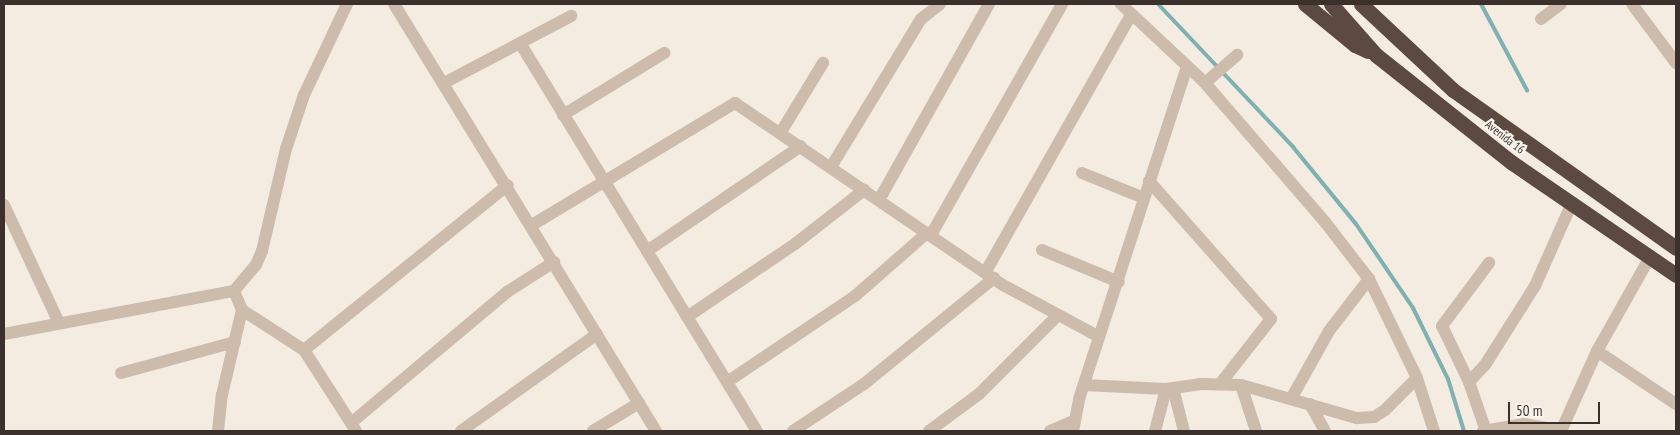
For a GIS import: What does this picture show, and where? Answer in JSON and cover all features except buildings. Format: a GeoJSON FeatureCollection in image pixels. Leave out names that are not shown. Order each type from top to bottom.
{"type":"FeatureCollection","features":[{"type":"Feature","properties":{"kind":"highway"},"geometry":{"type":"LineString","coordinates":[[1305,4],[1354,45],[1376,55]]}},
{"type":"Feature","properties":{"kind":"highway","name":"Avenida 16"},"geometry":{"type":"LineString","coordinates":[[1331,4],[1376,55],[1511,162],[1676,275]]}},
{"type":"Feature","properties":{"kind":"highway","name":"Avenida 16"},"geometry":{"type":"LineString","coordinates":[[1361,4],[1453,90],[1676,248]]}},
{"type":"Feature","properties":{"kind":"street"},"geometry":{"type":"LineString","coordinates":[[4,334],[234,291],[256,265],[262,250],[286,148],[304,95],[347,4]]}},
{"type":"Feature","properties":{"kind":"street"},"geometry":{"type":"LineString","coordinates":[[394,4],[508,185],[656,431]]}},
{"type":"Feature","properties":{"kind":"street"},"geometry":{"type":"LineString","coordinates":[[831,166],[920,19],[940,4]]}},
{"type":"Feature","properties":{"kind":"street"},"geometry":{"type":"LineString","coordinates":[[879,200],[989,4]]}},
{"type":"Feature","properties":{"kind":"street"},"geometry":{"type":"LineString","coordinates":[[727,382],[855,296],[929,234],[1062,4]]}},
{"type":"Feature","properties":{"kind":"street"},"geometry":{"type":"LineString","coordinates":[[1121,4],[1205,83],[1319,214],[1369,279],[1417,378],[1434,431]]}},
{"type":"Feature","properties":{"kind":"street"},"geometry":{"type":"LineString","coordinates":[[1541,20],[1561,4]]}},
{"type":"Feature","properties":{"kind":"street"},"geometry":{"type":"LineString","coordinates":[[1632,4],[1676,62]]}},
{"type":"Feature","properties":{"kind":"street"},"geometry":{"type":"LineString","coordinates":[[793,431],[864,384],[989,275],[1131,15]]}},
{"type":"Feature","properties":{"kind":"street"},"geometry":{"type":"LineString","coordinates":[[444,83],[571,16]]}},
{"type":"Feature","properties":{"kind":"street"},"geometry":{"type":"LineString","coordinates":[[520,43],[757,431]]}},
{"type":"Feature","properties":{"kind":"street"},"geometry":{"type":"LineString","coordinates":[[563,115],[664,54]]}},
{"type":"Feature","properties":{"kind":"street"},"geometry":{"type":"LineString","coordinates":[[1205,83],[1237,55]]}},
{"type":"Feature","properties":{"kind":"street"},"geometry":{"type":"LineString","coordinates":[[781,132],[823,62]]}},
{"type":"Feature","properties":{"kind":"street"},"geometry":{"type":"LineString","coordinates":[[1050,431],[1074,426],[1099,337],[1119,282],[1149,181],[1188,67]]}},
{"type":"Feature","properties":{"kind":"street"},"geometry":{"type":"LineString","coordinates":[[532,225],[734,103],[781,132],[989,275],[1057,316],[1099,337]]}},
{"type":"Feature","properties":{"kind":"street"},"geometry":{"type":"LineString","coordinates":[[647,251],[801,146]]}},
{"type":"Feature","properties":{"kind":"street"},"geometry":{"type":"LineString","coordinates":[[1082,173],[1144,198]]}},
{"type":"Feature","properties":{"kind":"street"},"geometry":{"type":"LineString","coordinates":[[1149,181],[1270,319],[1220,384]]}},
{"type":"Feature","properties":{"kind":"street"},"geometry":{"type":"LineString","coordinates":[[304,350],[508,185]]}},
{"type":"Feature","properties":{"kind":"street"},"geometry":{"type":"LineString","coordinates":[[686,317],[796,244],[864,190]]}},
{"type":"Feature","properties":{"kind":"street"},"geometry":{"type":"LineString","coordinates":[[1469,382],[1485,365],[1531,293],[1572,203]]}},
{"type":"Feature","properties":{"kind":"street"},"geometry":{"type":"LineString","coordinates":[[4,205],[59,323]]}},
{"type":"Feature","properties":{"kind":"street"},"geometry":{"type":"LineString","coordinates":[[1042,250],[1119,282]]}},
{"type":"Feature","properties":{"kind":"street"},"geometry":{"type":"LineString","coordinates":[[1489,263],[1442,326],[1469,382],[1485,431],[1524,424],[1561,431],[1597,351],[1650,257]]}},
{"type":"Feature","properties":{"kind":"street"},"geometry":{"type":"LineString","coordinates":[[234,291],[242,310],[304,350],[354,429],[507,292],[554,262]]}},
{"type":"Feature","properties":{"kind":"street"},"geometry":{"type":"LineString","coordinates":[[1290,398],[1330,331],[1369,279]]}},
{"type":"Feature","properties":{"kind":"street"},"geometry":{"type":"LineString","coordinates":[[218,431],[242,310]]}},
{"type":"Feature","properties":{"kind":"street"},"geometry":{"type":"LineString","coordinates":[[929,431],[979,394],[1057,316]]}},
{"type":"Feature","properties":{"kind":"street"},"geometry":{"type":"LineString","coordinates":[[461,431],[597,334]]}},
{"type":"Feature","properties":{"kind":"street"},"geometry":{"type":"LineString","coordinates":[[121,373],[235,342]]}},
{"type":"Feature","properties":{"kind":"street"},"geometry":{"type":"LineString","coordinates":[[1597,351],[1676,404]]}},
{"type":"Feature","properties":{"kind":"street"},"geometry":{"type":"LineString","coordinates":[[1084,385],[1170,388],[1241,384],[1357,418],[1374,417],[1417,378]]}},
{"type":"Feature","properties":{"kind":"street"},"geometry":{"type":"LineString","coordinates":[[1241,384],[1256,431]]}},
{"type":"Feature","properties":{"kind":"street"},"geometry":{"type":"LineString","coordinates":[[1155,431],[1170,388]]}},
{"type":"Feature","properties":{"kind":"street"},"geometry":{"type":"LineString","coordinates":[[1170,388],[1184,431]]}},
{"type":"Feature","properties":{"kind":"street"},"geometry":{"type":"LineString","coordinates":[[593,431],[639,403]]}},
{"type":"Feature","properties":{"kind":"street"},"geometry":{"type":"LineString","coordinates":[[1310,404],[1325,431]]}},
{"type":"Feature","properties":{"kind":"waterway"},"geometry":{"type":"LineString","coordinates":[[1158,4],[1293,147],[1356,224],[1413,308],[1448,379],[1464,431]]}},
{"type":"Feature","properties":{"kind":"waterway"},"geometry":{"type":"LineString","coordinates":[[1481,4],[1527,90]]}}]}
